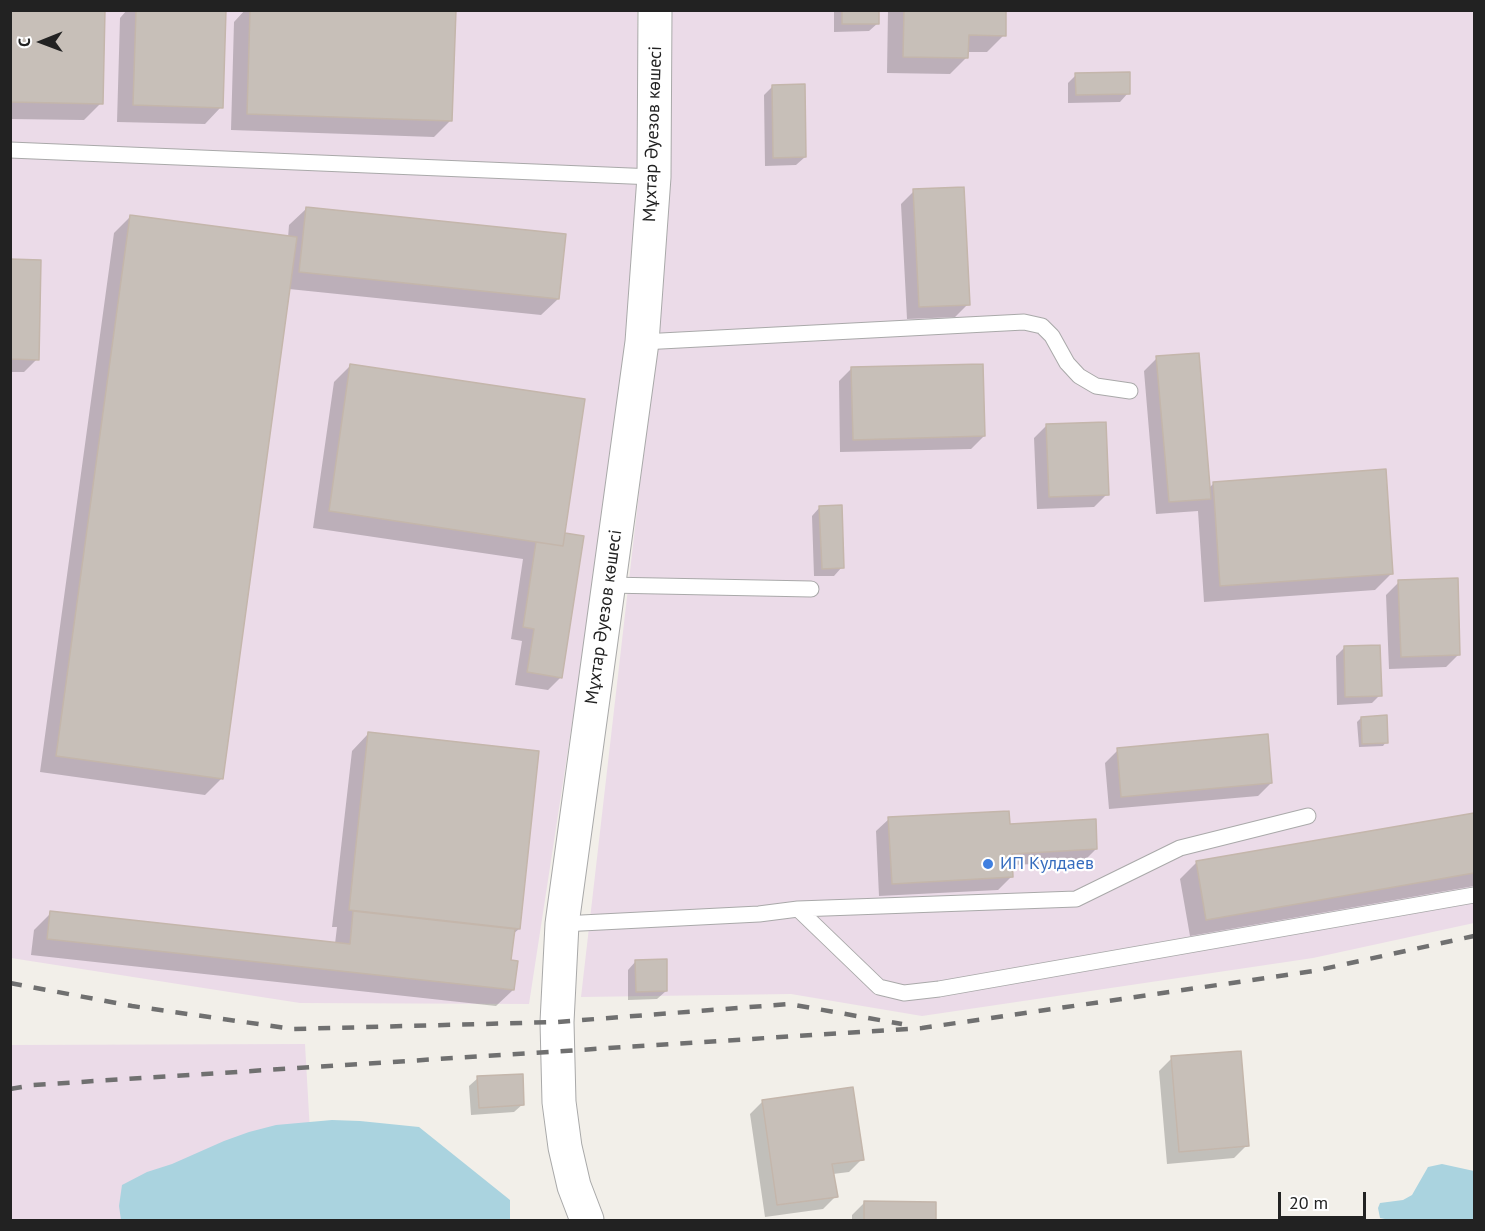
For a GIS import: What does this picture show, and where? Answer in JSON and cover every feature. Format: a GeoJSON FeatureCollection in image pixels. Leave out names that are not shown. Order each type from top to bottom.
{"type":"FeatureCollection","features":[{"type":"Feature","properties":{"kind":"street","name":"Мұхтар Әуезов көшесі"},"geometry":{"type":"LineString","coordinates":[[587,1221],[574,1186],[565,1147],[559,1102],[556,1022],[562,924],[642,342],[654,177],[655,10]]}},
{"type":"Feature","properties":{"kind":"lane"},"geometry":{"type":"LineString","coordinates":[[10,150],[654,177]]}},
{"type":"Feature","properties":{"kind":"lane"},"geometry":{"type":"LineString","coordinates":[[642,342],[1024,322],[1042,326],[1052,336],[1067,363],[1079,376],[1096,386],[1130,391]]}},
{"type":"Feature","properties":{"kind":"lane"},"geometry":{"type":"LineString","coordinates":[[608,585],[810,589]]}},
{"type":"Feature","properties":{"kind":"lane"},"geometry":{"type":"LineString","coordinates":[[562,924],[759,914],[798,909],[1077,899],[1180,848],[1308,816]]}},
{"type":"Feature","properties":{"kind":"lane"},"geometry":{"type":"LineString","coordinates":[[798,909],[879,987],[904,993],[951,987],[1474,896]]}},
{"type":"Feature","properties":{"kind":"shaded area"},"geometry":{"type":"Polygon","coordinates":[[[10,11],[637,11],[639,74],[631,339],[529,1004],[300,1003],[11,958],[10,11]]]}},
{"type":"Feature","properties":{"kind":"shaded area"},"geometry":{"type":"Polygon","coordinates":[[[671,11],[1474,11],[1474,923],[1313,958],[922,1016],[791,994],[581,997],[656,345],[671,179],[671,11]]]}},
{"type":"Feature","properties":{"kind":"shaded area"},"geometry":{"type":"Polygon","coordinates":[[[305,1044],[315,1220],[11,1220],[10,1045],[305,1044]]]}},
{"type":"Feature","properties":{"kind":"water"},"geometry":{"type":"Polygon","coordinates":[[[332,1120],[419,1127],[510,1200],[510,1220],[121,1220],[119,1206],[122,1185],[147,1172],[249,1132],[276,1125],[332,1120]]]}},
{"type":"Feature","properties":{"kind":"water"},"geometry":{"type":"Polygon","coordinates":[[[1442,1164],[1474,1171],[1474,1220],[1380,1218],[1378,1208],[1380,1203],[1403,1200],[1412,1195],[1428,1167],[1442,1164]]]}},
{"type":"Feature","properties":{"kind":"building"},"geometry":{"type":"Polygon","coordinates":[[[10,10],[105,10],[103,104],[10,102],[10,10]]]}},
{"type":"Feature","properties":{"kind":"building"},"geometry":{"type":"Polygon","coordinates":[[[136,10],[226,10],[223,108],[133,105],[136,10]]]}},
{"type":"Feature","properties":{"kind":"building"},"geometry":{"type":"Polygon","coordinates":[[[250,10],[456,10],[452,121],[247,114],[250,10]]]}},
{"type":"Feature","properties":{"kind":"building"},"geometry":{"type":"Polygon","coordinates":[[[842,10],[879,10],[879,24],[842,24],[842,10]]]}},
{"type":"Feature","properties":{"kind":"building"},"geometry":{"type":"Polygon","coordinates":[[[904,10],[1006,10],[1006,36],[969,35],[968,58],[903,57],[904,10]]]}},
{"type":"Feature","properties":{"kind":"building"},"geometry":{"type":"Polygon","coordinates":[[[1130,72],[1130,94],[1076,95],[1075,73],[1130,72]]]}},
{"type":"Feature","properties":{"kind":"building"},"geometry":{"type":"Polygon","coordinates":[[[805,84],[806,157],[773,158],[772,85],[805,84]]]}},
{"type":"Feature","properties":{"kind":"building"},"geometry":{"type":"Polygon","coordinates":[[[964,187],[970,305],[919,307],[913,189],[964,187]]]}},
{"type":"Feature","properties":{"kind":"building"},"geometry":{"type":"Polygon","coordinates":[[[306,207],[566,234],[559,299],[299,272],[306,207]]]}},
{"type":"Feature","properties":{"kind":"building"},"geometry":{"type":"Polygon","coordinates":[[[130,215],[297,237],[223,779],[56,756],[130,215]]]}},
{"type":"Feature","properties":{"kind":"building"},"geometry":{"type":"Polygon","coordinates":[[[10,259],[41,260],[39,360],[10,359],[10,259]]]}},
{"type":"Feature","properties":{"kind":"building"},"geometry":{"type":"Polygon","coordinates":[[[1199,353],[1211,499],[1169,502],[1156,356],[1199,353]]]}},
{"type":"Feature","properties":{"kind":"building"},"geometry":{"type":"Polygon","coordinates":[[[350,364],[585,399],[563,546],[329,511],[350,364]]]}},
{"type":"Feature","properties":{"kind":"building"},"geometry":{"type":"Polygon","coordinates":[[[983,364],[985,436],[853,440],[851,367],[983,364]]]}},
{"type":"Feature","properties":{"kind":"building"},"geometry":{"type":"Polygon","coordinates":[[[1106,422],[1109,495],[1049,497],[1046,424],[1106,422]]]}},
{"type":"Feature","properties":{"kind":"building"},"geometry":{"type":"Polygon","coordinates":[[[1386,469],[1393,574],[1220,586],[1213,482],[1386,469]]]}},
{"type":"Feature","properties":{"kind":"building"},"geometry":{"type":"Polygon","coordinates":[[[842,505],[844,568],[822,569],[819,506],[842,505]]]}},
{"type":"Feature","properties":{"kind":"building"},"geometry":{"type":"Polygon","coordinates":[[[565,533],[584,536],[562,678],[527,672],[534,629],[523,627],[536,542],[563,546],[565,533]]]}},
{"type":"Feature","properties":{"kind":"building"},"geometry":{"type":"Polygon","coordinates":[[[1458,578],[1460,655],[1401,657],[1398,580],[1458,578]]]}},
{"type":"Feature","properties":{"kind":"building"},"geometry":{"type":"Polygon","coordinates":[[[1380,645],[1382,696],[1345,697],[1344,646],[1380,645]]]}},
{"type":"Feature","properties":{"kind":"building"},"geometry":{"type":"Polygon","coordinates":[[[1387,715],[1388,743],[1362,744],[1361,717],[1387,715]]]}},
{"type":"Feature","properties":{"kind":"building"},"geometry":{"type":"Polygon","coordinates":[[[368,732],[539,751],[520,929],[349,910],[368,732]]]}},
{"type":"Feature","properties":{"kind":"building"},"geometry":{"type":"Polygon","coordinates":[[[1268,734],[1272,783],[1121,797],[1117,748],[1268,734]]]}},
{"type":"Feature","properties":{"kind":"building"},"geometry":{"type":"Polygon","coordinates":[[[1009,811],[1010,824],[1096,819],[1097,849],[1012,854],[1013,877],[892,884],[888,817],[1009,811]]]}},
{"type":"Feature","properties":{"kind":"building"},"geometry":{"type":"Polygon","coordinates":[[[1474,813],[1474,873],[1206,920],[1196,861],[1474,813]]]}},
{"type":"Feature","properties":{"kind":"building"},"geometry":{"type":"Polygon","coordinates":[[[50,911],[350,944],[353,911],[515,929],[511,960],[518,961],[514,990],[47,939],[50,911]]]}},
{"type":"Feature","properties":{"kind":"building"},"geometry":{"type":"Polygon","coordinates":[[[667,959],[667,991],[636,992],[635,960],[667,959]]]}},
{"type":"Feature","properties":{"kind":"building"},"geometry":{"type":"Polygon","coordinates":[[[1241,1051],[1249,1146],[1179,1152],[1171,1056],[1241,1051]]]}},
{"type":"Feature","properties":{"kind":"building"},"geometry":{"type":"Polygon","coordinates":[[[523,1074],[524,1105],[479,1108],[477,1076],[523,1074]]]}},
{"type":"Feature","properties":{"kind":"building"},"geometry":{"type":"Polygon","coordinates":[[[853,1087],[864,1160],[832,1164],[838,1197],[777,1205],[762,1100],[853,1087]]]}},
{"type":"Feature","properties":{"kind":"building"},"geometry":{"type":"Polygon","coordinates":[[[864,1201],[936,1202],[936,1220],[864,1220],[864,1201]]]}},
{"type":"Feature","properties":{"kind":"railway"},"geometry":{"type":"LineString","coordinates":[[10,1089],[33,1085],[922,1028],[1314,971],[1474,936]]}},
{"type":"Feature","properties":{"kind":"railway"},"geometry":{"type":"LineString","coordinates":[[10,983],[132,1006],[293,1029],[557,1022],[789,1004],[902,1024]]}},
{"type":"Feature","properties":{"kind":"place","name":"ИП Кулдаев"},"geometry":{"type":"Point","coordinates":[988,864]}}]}
